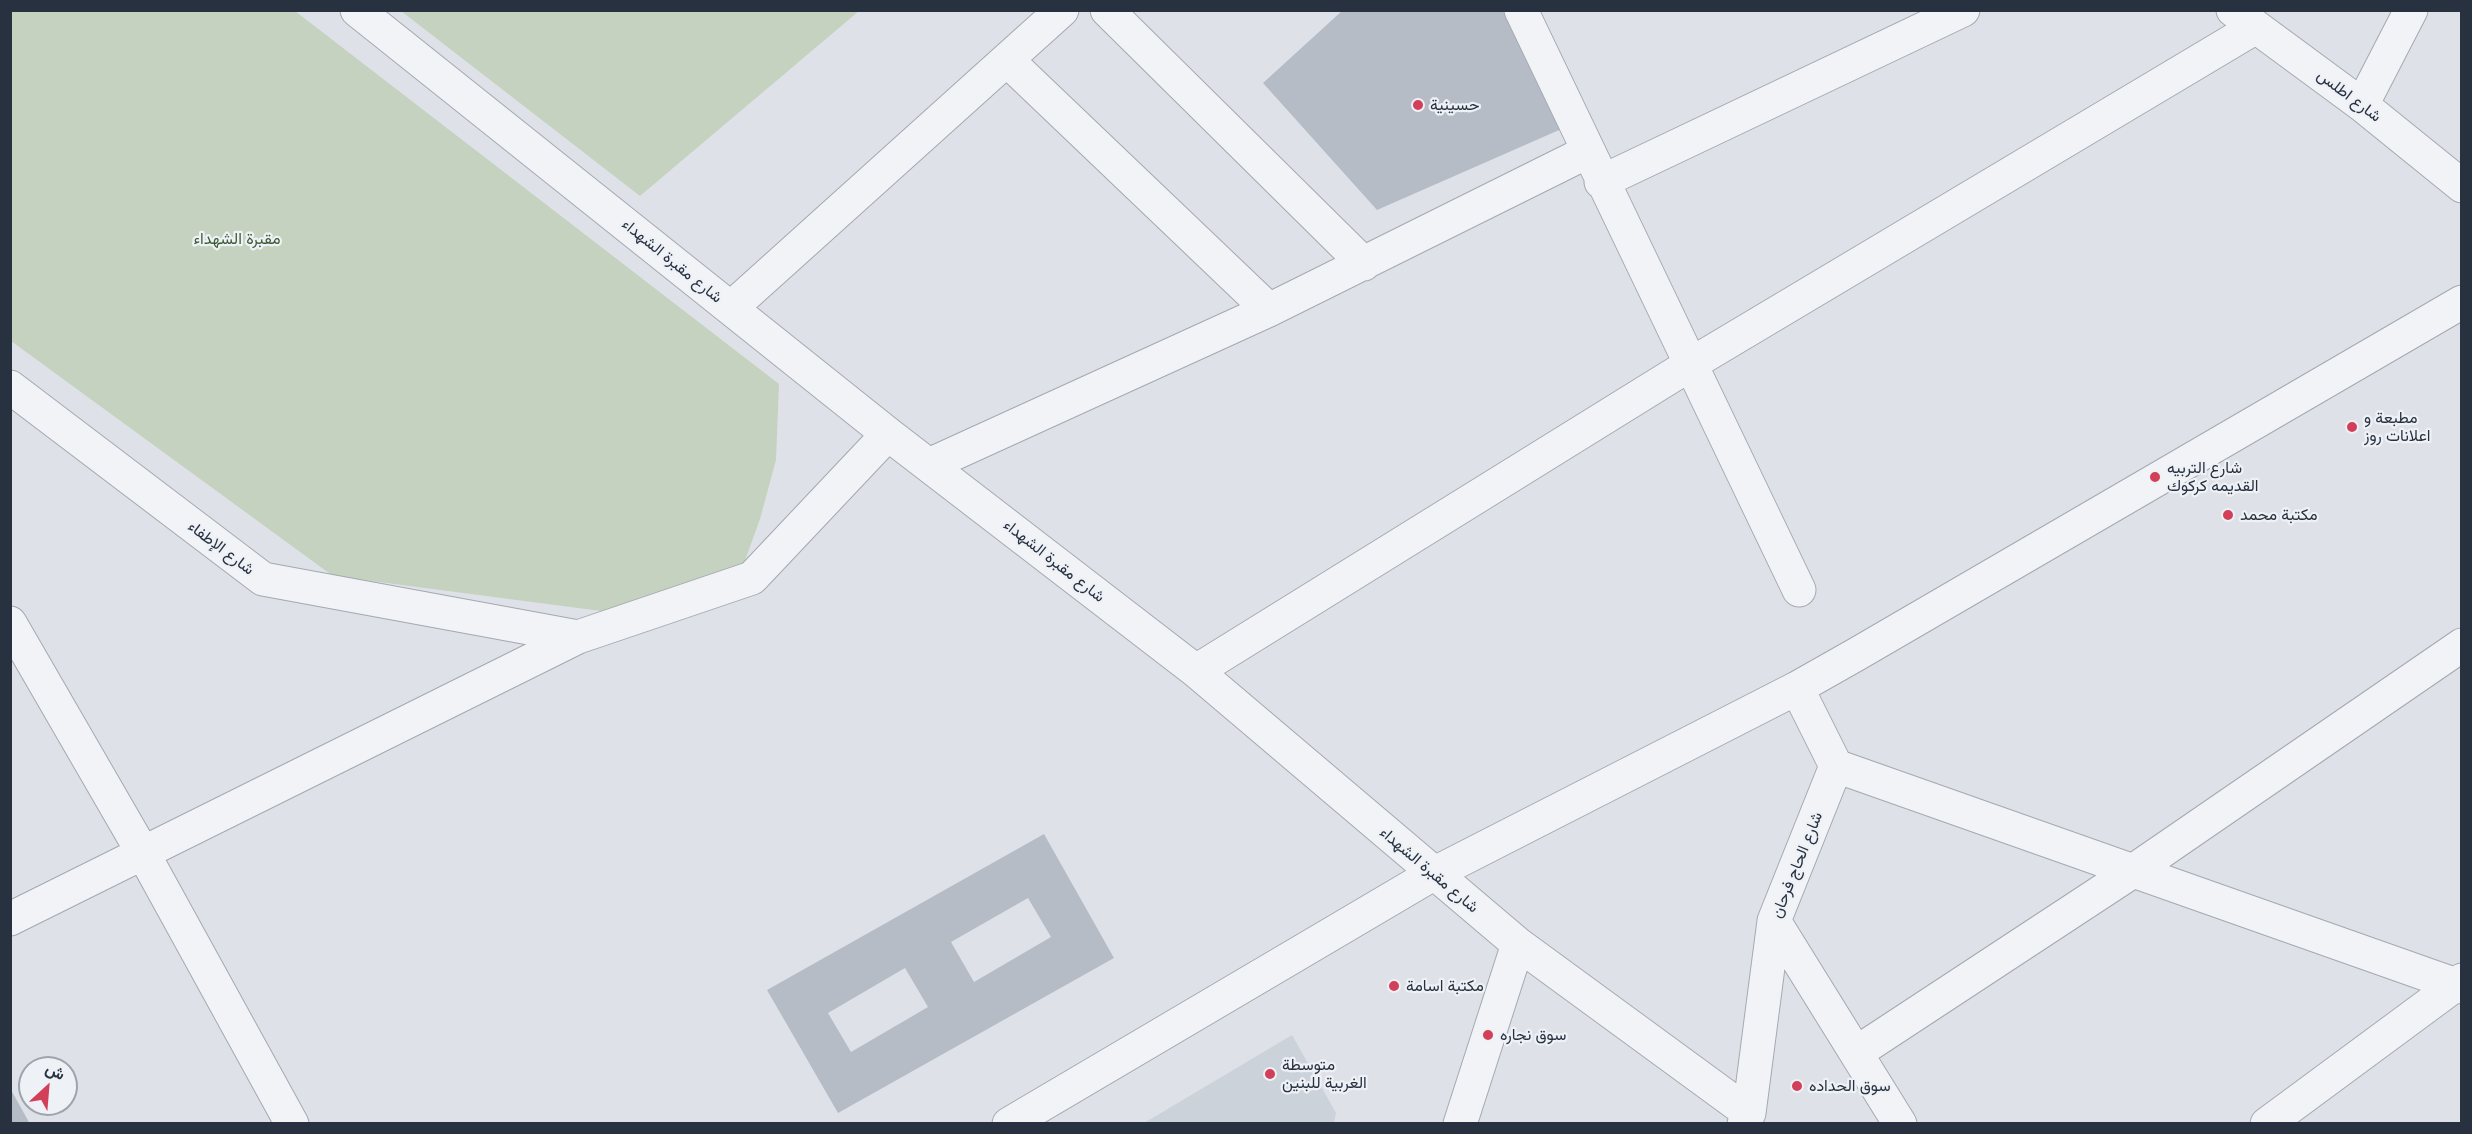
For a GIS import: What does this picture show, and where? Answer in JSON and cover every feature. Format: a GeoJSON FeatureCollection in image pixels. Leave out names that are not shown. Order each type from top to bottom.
{"type":"FeatureCollection","features":[{"type":"Feature","properties":{"kind":"street","name":"شارع مقبرة الشهداء"},"geometry":{"type":"LineString","coordinates":[[357,10],[888,434],[1196,671],[1518,944],[1747,1118]]}},
{"type":"Feature","properties":{"kind":"street"},"geometry":{"type":"LineString","coordinates":[[731,308],[1062,10]]}},
{"type":"Feature","properties":{"kind":"street"},"geometry":{"type":"LineString","coordinates":[[1107,10],[1364,264]]}},
{"type":"Feature","properties":{"kind":"street"},"geometry":{"type":"LineString","coordinates":[[1521,10],[1601,182],[1799,590]]}},
{"type":"Feature","properties":{"kind":"street"},"geometry":{"type":"LineString","coordinates":[[1601,182],[1963,10]]}},
{"type":"Feature","properties":{"kind":"street"},"geometry":{"type":"LineString","coordinates":[[2362,105],[2411,10]]}},
{"type":"Feature","properties":{"kind":"street"},"geometry":{"type":"LineString","coordinates":[[1196,671],[2244,19]]}},
{"type":"Feature","properties":{"kind":"street","name":"شارع اطلس"},"geometry":{"type":"LineString","coordinates":[[2244,19],[2362,105],[2462,186]]}},
{"type":"Feature","properties":{"kind":"street"},"geometry":{"type":"LineString","coordinates":[[1007,60],[1269,310]]}},
{"type":"Feature","properties":{"kind":"street"},"geometry":{"type":"LineString","coordinates":[[929,465],[1269,310],[1587,152]]}},
{"type":"Feature","properties":{"kind":"street"},"geometry":{"type":"LineString","coordinates":[[1009,1124],[1433,874],[1797,688],[2462,302]]}},
{"type":"Feature","properties":{"kind":"street","name":"شارع الإطفاء"},"geometry":{"type":"LineString","coordinates":[[10,387],[262,579],[578,637]]}},
{"type":"Feature","properties":{"kind":"street"},"geometry":{"type":"LineString","coordinates":[[10,919],[578,637],[752,578],[888,434]]}},
{"type":"Feature","properties":{"kind":"street"},"geometry":{"type":"LineString","coordinates":[[10,623],[143,853],[292,1124]]}},
{"type":"Feature","properties":{"kind":"street"},"geometry":{"type":"LineString","coordinates":[[1856,1053],[2133,871],[2462,645]]}},
{"type":"Feature","properties":{"kind":"street"},"geometry":{"type":"LineString","coordinates":[[1797,688],[1836,766],[2459,984]]}},
{"type":"Feature","properties":{"kind":"street","name":"شارع الحاج فرحان"},"geometry":{"type":"LineString","coordinates":[[1747,1118],[1774,921],[1836,766]]}},
{"type":"Feature","properties":{"kind":"street"},"geometry":{"type":"LineString","coordinates":[[1774,921],[1900,1124]]}},
{"type":"Feature","properties":{"kind":"street"},"geometry":{"type":"LineString","coordinates":[[1460,1124],[1518,944]]}},
{"type":"Feature","properties":{"kind":"street"},"geometry":{"type":"LineString","coordinates":[[2267,1124],[2459,984]]}},
{"type":"Feature","properties":{"kind":"shaded area","name":"متوسطة الغربية للبنين"},"geometry":{"type":"Polygon","coordinates":[[[1292,1035],[1336,1113],[1334,1123],[1144,1123],[1292,1035]]]}},
{"type":"Feature","properties":{"kind":"green space","name":"مقبرة الشهداء"},"geometry":{"type":"Polygon","coordinates":[[[11,11],[295,11],[779,384],[776,460],[760,519],[742,569],[624,614],[333,576],[11,341],[11,11]]]}},
{"type":"Feature","properties":{"kind":"green space"},"geometry":{"type":"Polygon","coordinates":[[[401,11],[859,11],[640,196],[401,11]]]}},
{"type":"Feature","properties":{"kind":"building","name":"حسينية"},"geometry":{"type":"Polygon","coordinates":[[[1343,10],[1503,10],[1566,127],[1377,210],[1263,83],[1343,10]]]}},
{"type":"Feature","properties":{"kind":"building"},"geometry":{"type":"Polygon","coordinates":[[[1044,834],[1114,958],[838,1113],[767,990],[1044,834]],[[1028,898],[951,942],[974,982],[1051,937],[1028,898]],[[905,968],[828,1013],[851,1052],[928,1007],[905,968]]]}},
{"type":"Feature","properties":{"kind":"building"},"geometry":{"type":"Polygon","coordinates":[[[10,1088],[18,1102],[18,1116],[26,1116],[30,1124],[10,1124],[10,1088]]]}},
{"type":"Feature","properties":{"kind":"place","name":"حسينية"},"geometry":{"type":"Point","coordinates":[1418,105]}},
{"type":"Feature","properties":{"kind":"place","name":"مطبعة و اعلانات روز"},"geometry":{"type":"Point","coordinates":[2352,427]}},
{"type":"Feature","properties":{"kind":"place","name":"شارع التربيه القديمه كركوك"},"geometry":{"type":"Point","coordinates":[2155,477]}},
{"type":"Feature","properties":{"kind":"place","name":"مكتبة محمد"},"geometry":{"type":"Point","coordinates":[2228,515]}},
{"type":"Feature","properties":{"kind":"place","name":"مكتبة اسامة"},"geometry":{"type":"Point","coordinates":[1394,986]}},
{"type":"Feature","properties":{"kind":"place","name":"سوق نجاره"},"geometry":{"type":"Point","coordinates":[1488,1035]}},
{"type":"Feature","properties":{"kind":"place","name":"متوسطة الغربية للبنين"},"geometry":{"type":"Point","coordinates":[1270,1074]}},
{"type":"Feature","properties":{"kind":"place","name":"سوق الحداده"},"geometry":{"type":"Point","coordinates":[1797,1086]}}]}
